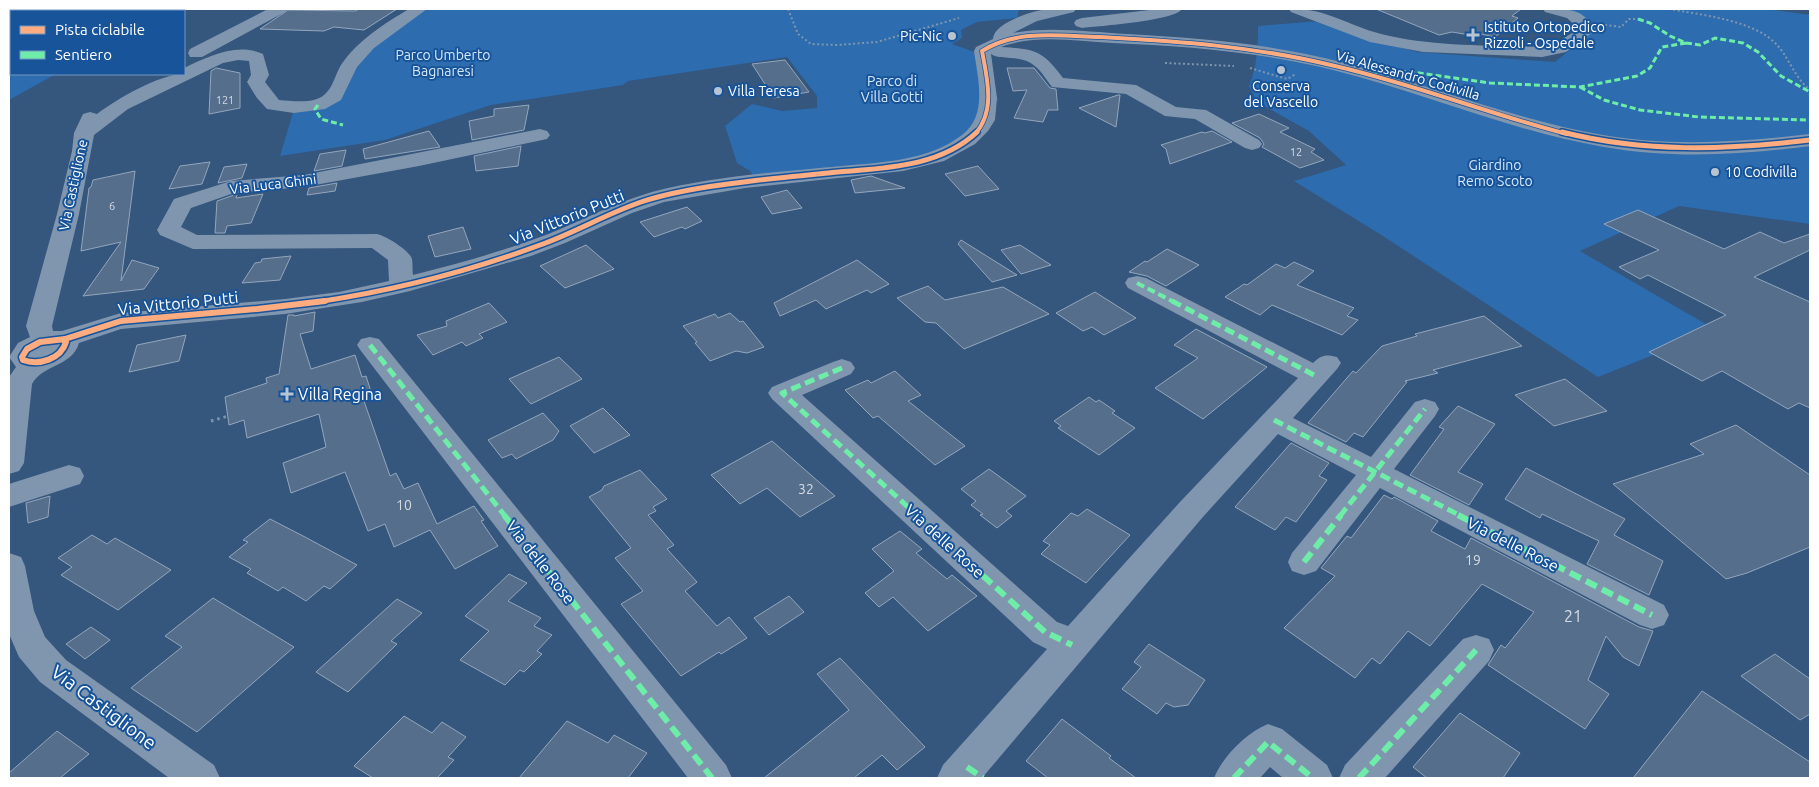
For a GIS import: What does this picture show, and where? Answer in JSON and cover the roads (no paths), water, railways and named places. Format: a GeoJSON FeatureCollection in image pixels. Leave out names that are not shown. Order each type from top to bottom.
{"type":"FeatureCollection","features":[{"type":"Feature","properties":{"kind":"street"},"geometry":{"type":"LineString","coordinates":[[185,58],[279,9]]}},
{"type":"Feature","properties":{"kind":"street","name":"Via Castiglione"},"geometry":{"type":"LineString","coordinates":[[185,75],[218,59],[250,54],[258,58],[260,75],[256,82],[263,94],[274,105],[294,107],[318,104],[335,96],[340,79],[349,63],[374,38],[419,9]]}},
{"type":"Feature","properties":{"kind":"street"},"geometry":{"type":"LineString","coordinates":[[993,43],[1026,14],[1068,9]]}},
{"type":"Feature","properties":{"kind":"street"},"geometry":{"type":"LineString","coordinates":[[993,43],[1020,30],[1157,14],[1174,9]]}},
{"type":"Feature","properties":{"kind":"street"},"geometry":{"type":"LineString","coordinates":[[1297,9],[1376,38],[1423,47],[1542,52],[1560,48],[1588,30],[1582,20],[1576,16],[1551,9]]}},
{"type":"Feature","properties":{"kind":"street"},"geometry":{"type":"LineString","coordinates":[[1338,9],[1420,39],[1510,44],[1520,43],[1540,35],[1571,42]]}},
{"type":"Feature","properties":{"kind":"street","name":"Via Alessandro Codivilla"},"geometry":{"type":"LineString","coordinates":[[993,43],[1009,38],[1052,36],[1126,38],[1283,54],[1367,74],[1558,132],[1637,147],[1708,150],[1810,140]]}},
{"type":"Feature","properties":{"kind":"street"},"geometry":{"type":"LineString","coordinates":[[993,43],[1035,56],[1041,60],[1058,83],[1130,89],[1172,112],[1199,114],[1252,144]]}},
{"type":"Feature","properties":{"kind":"street","name":"Via Vittorio Putti"},"geometry":{"type":"LineString","coordinates":[[49,347],[100,326],[121,321],[305,304],[401,286],[561,238],[633,205],[657,197],[714,186],[885,168],[928,159],[966,141],[978,132],[986,120],[990,107],[993,43]]}},
{"type":"Feature","properties":{"kind":"street"},"geometry":{"type":"LineString","coordinates":[[84,133],[87,122],[94,112],[125,90],[154,75]]}},
{"type":"Feature","properties":{"kind":"street","name":"Via Castiglione"},"geometry":{"type":"LineString","coordinates":[[49,347],[40,333],[39,326],[68,214],[82,151],[84,133],[129,101],[184,75]]}},
{"type":"Feature","properties":{"kind":"street","name":"Via Luca Ghini"},"geometry":{"type":"LineString","coordinates":[[401,286],[400,258],[377,241],[193,242],[168,230],[182,204],[231,187],[304,181],[540,135]]}},
{"type":"Feature","properties":{"kind":"street"},"geometry":{"type":"LineString","coordinates":[[969,775],[1072,645],[1191,510],[1322,369],[1137,283]]}},
{"type":"Feature","properties":{"kind":"street","name":"Via delle Rose"},"geometry":{"type":"LineString","coordinates":[[370,345],[712,778]]}},
{"type":"Feature","properties":{"kind":"street"},"geometry":{"type":"LineString","coordinates":[[9,463],[18,384],[24,374],[49,347]]}},
{"type":"Feature","properties":{"kind":"street","name":"Via delle Rose"},"geometry":{"type":"LineString","coordinates":[[842,368],[782,393],[1045,632],[1072,645]]}},
{"type":"Feature","properties":{"kind":"street"},"geometry":{"type":"LineString","coordinates":[[1304,562],[1425,409]]}},
{"type":"Feature","properties":{"kind":"street","name":"Via delle Rose"},"geometry":{"type":"LineString","coordinates":[[1274,420],[1652,615]]}},
{"type":"Feature","properties":{"kind":"street"},"geometry":{"type":"LineString","coordinates":[[9,496],[69,476]]}},
{"type":"Feature","properties":{"kind":"street","name":"Via Castiglione"},"geometry":{"type":"LineString","coordinates":[[9,566],[17,611],[31,646],[53,671],[200,778]]}},
{"type":"Feature","properties":{"kind":"street"},"geometry":{"type":"LineString","coordinates":[[1359,778],[1476,650]]}},
{"type":"Feature","properties":{"kind":"street"},"geometry":{"type":"LineString","coordinates":[[1234,778],[1268,742],[1313,778]]}},
{"type":"Feature","properties":{"kind":"place","name":"Istituto Ortopedico Rizzoli - Ospedale"},"geometry":{"type":"Point","coordinates":[1473,35]}},
{"type":"Feature","properties":{"kind":"place","name":"Pic-Nic"},"geometry":{"type":"Point","coordinates":[952,36]}},
{"type":"Feature","properties":{"kind":"place","name":"Conserva del Vascello"},"geometry":{"type":"Point","coordinates":[1281,70]}},
{"type":"Feature","properties":{"kind":"place","name":"Villa Teresa"},"geometry":{"type":"Point","coordinates":[718,91]}},
{"type":"Feature","properties":{"kind":"place","name":"10 Codivilla"},"geometry":{"type":"Point","coordinates":[1715,172]}},
{"type":"Feature","properties":{"kind":"place","name":"Villa Regina"},"geometry":{"type":"Point","coordinates":[287,394]}},
{"type":"Feature","properties":{"kind":"park label","name":"Parco Umberto Bagnaresi"},"geometry":{"type":"Point","coordinates":[443,64]}},
{"type":"Feature","properties":{"kind":"park label","name":"Parco di Villa Gotti"},"geometry":{"type":"Point","coordinates":[892,89]}},
{"type":"Feature","properties":{"kind":"park label","name":"Giardino Remo Scoto"},"geometry":{"type":"Point","coordinates":[1495,174]}}]}
